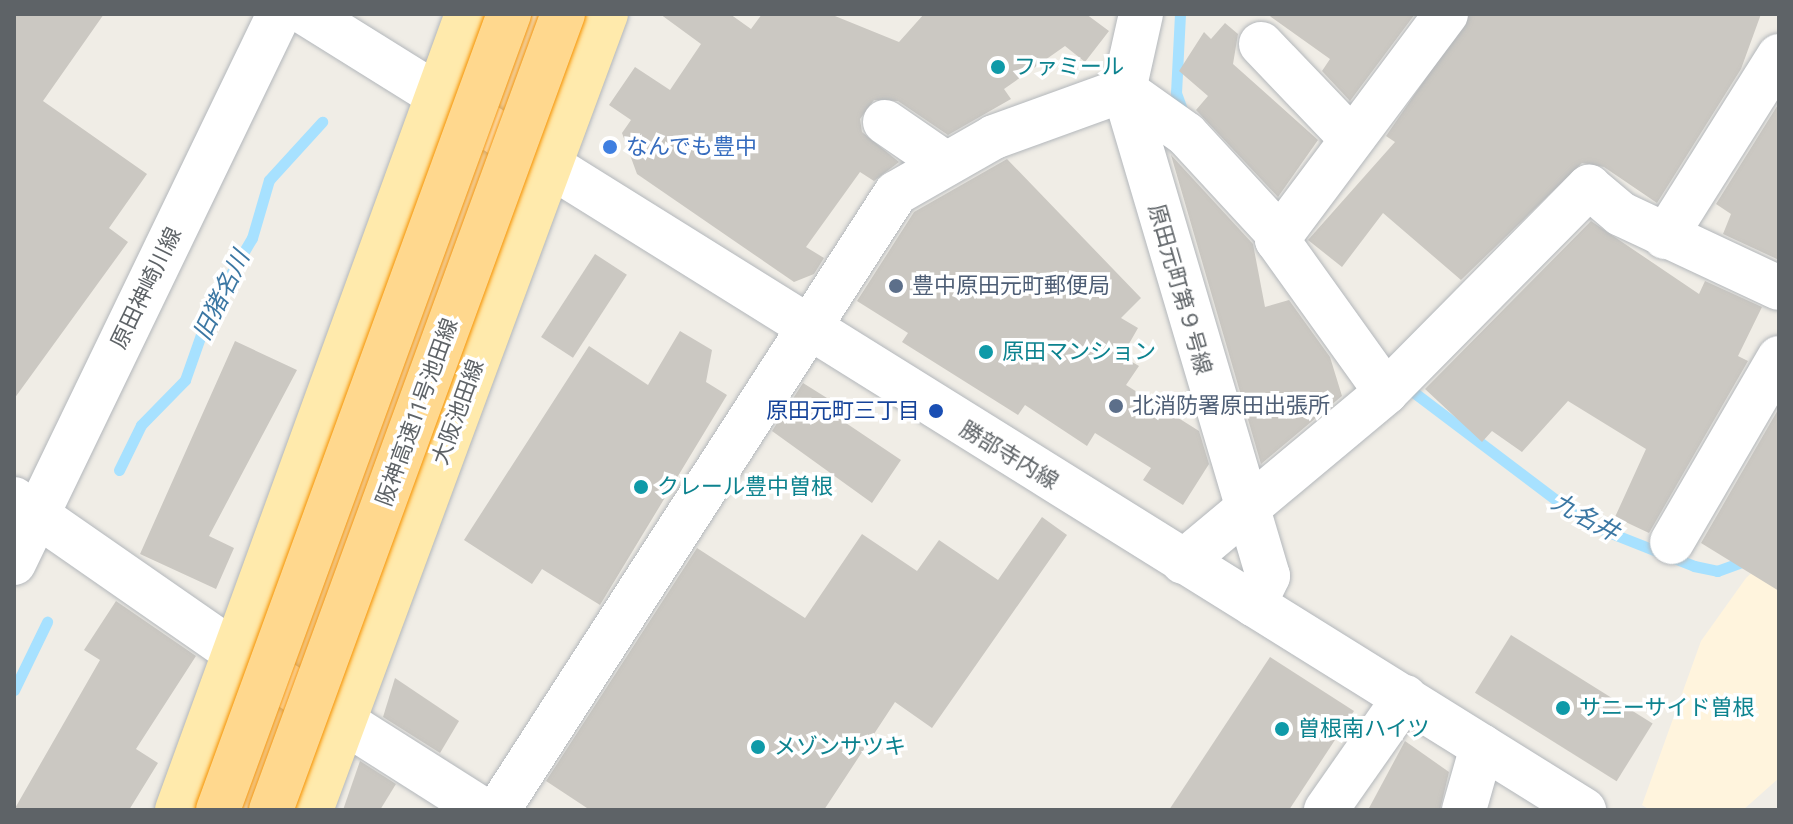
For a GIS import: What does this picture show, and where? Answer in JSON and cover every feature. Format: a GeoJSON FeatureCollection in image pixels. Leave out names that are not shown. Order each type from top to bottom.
{"type":"FeatureCollection","features":[{"type":"Feature","properties":{"kind":"highway"},"geometry":{"type":"LineString","coordinates":[[218,810],[509,14]]}},
{"type":"Feature","properties":{"kind":"highway","name":"阪神高速11号池田線"},"geometry":{"type":"LineString","coordinates":[[271,810],[563,14]]}},
{"type":"Feature","properties":{"kind":"main road"},"geometry":{"type":"LineString","coordinates":[[177,810],[467,14]]}},
{"type":"Feature","properties":{"kind":"main road","name":"大阪池田線"},"geometry":{"type":"LineString","coordinates":[[311,810],[606,14]]}},
{"type":"Feature","properties":{"kind":"street","name":"原田神崎川線"},"geometry":{"type":"LineString","coordinates":[[14,563],[26,507],[279,14]]}},
{"type":"Feature","properties":{"kind":"street","name":"勝部寺内線"},"geometry":{"type":"LineString","coordinates":[[307,14],[549,168],[1584,810]]}},
{"type":"Feature","properties":{"kind":"street","name":"原田元町第９号線"},"geometry":{"type":"LineString","coordinates":[[1141,14],[1124,90],[1245,516],[1268,576],[1254,605]]}},
{"type":"Feature","properties":{"kind":"street"},"geometry":{"type":"LineString","coordinates":[[1280,236],[1349,136],[1446,14]]}},
{"type":"Feature","properties":{"kind":"street"},"geometry":{"type":"LineString","coordinates":[[1261,44],[1349,136]]}},
{"type":"Feature","properties":{"kind":"street"},"geometry":{"type":"LineString","coordinates":[[1665,237],[1779,56]]}},
{"type":"Feature","properties":{"kind":"street"},"geometry":{"type":"LineString","coordinates":[[498,810],[796,358],[807,328],[896,193],[994,137],[1124,90],[1186,134],[1280,236],[1386,392]]}},
{"type":"Feature","properties":{"kind":"street"},"geometry":{"type":"LineString","coordinates":[[885,122],[946,164]]}},
{"type":"Feature","properties":{"kind":"street"},"geometry":{"type":"LineString","coordinates":[[1183,562],[1245,516],[1386,392],[1589,187],[1665,237],[1779,288]]}},
{"type":"Feature","properties":{"kind":"street"},"geometry":{"type":"LineString","coordinates":[[1672,542],[1779,358]]}},
{"type":"Feature","properties":{"kind":"street"},"geometry":{"type":"LineString","coordinates":[[26,507],[234,652],[483,810]]}},
{"type":"Feature","properties":{"kind":"street"},"geometry":{"type":"LineString","coordinates":[[1326,810],[1405,697]]}},
{"type":"Feature","properties":{"kind":"street"},"geometry":{"type":"LineString","coordinates":[[1464,810],[1482,747]]}},
{"type":"Feature","properties":{"kind":"shaded area"},"geometry":{"type":"Polygon","coordinates":[[[1779,548],[1779,778],[1743,810],[1650,810],[1642,805],[1701,641],[1746,578],[1779,548]]]}},
{"type":"Feature","properties":{"kind":"building"},"geometry":{"type":"Polygon","coordinates":[[[14,14],[104,14],[43,101],[147,174],[109,228],[128,242],[14,399],[14,14]]]}},
{"type":"Feature","properties":{"kind":"building"},"geometry":{"type":"Polygon","coordinates":[[[660,14],[730,14],[751,29],[762,14],[830,14],[899,42],[924,14],[1086,14],[1109,31],[1085,62],[1065,46],[1004,89],[1011,99],[948,135],[898,101],[874,100],[860,119],[862,132],[899,162],[874,181],[860,172],[806,247],[824,258],[814,274],[794,282],[637,174],[622,133],[631,120],[609,105],[635,67],[670,90],[701,44],[660,14]]]}},
{"type":"Feature","properties":{"kind":"building"},"geometry":{"type":"Polygon","coordinates":[[[1267,14],[1415,14],[1350,101],[1322,71],[1330,59],[1267,14]]]}},
{"type":"Feature","properties":{"kind":"building"},"geometry":{"type":"Polygon","coordinates":[[[1470,14],[1761,14],[1741,69],[1657,203],[1604,167],[1582,163],[1461,280],[1383,213],[1342,267],[1308,240],[1395,142],[1386,136],[1470,14]]]}},
{"type":"Feature","properties":{"kind":"building"},"geometry":{"type":"Polygon","coordinates":[[[1225,23],[1238,34],[1233,64],[1318,140],[1278,197],[1196,110],[1208,96],[1179,71],[1204,32],[1211,39],[1225,23]]]}},
{"type":"Feature","properties":{"kind":"building"},"geometry":{"type":"Polygon","coordinates":[[[1779,103],[1779,260],[1723,234],[1731,214],[1716,204],[1779,103]]]}},
{"type":"Feature","properties":{"kind":"building"},"geometry":{"type":"Polygon","coordinates":[[[1171,155],[1253,244],[1265,307],[1289,300],[1330,357],[1342,396],[1261,464],[1171,155]]]}},
{"type":"Feature","properties":{"kind":"building"},"geometry":{"type":"Polygon","coordinates":[[[1007,159],[1141,298],[1121,318],[1138,328],[1122,356],[1139,366],[1126,385],[1199,431],[1209,464],[1183,505],[1143,480],[1151,468],[1095,433],[1087,446],[1025,405],[1018,415],[902,342],[908,333],[857,301],[914,212],[1007,159]]]}},
{"type":"Feature","properties":{"kind":"building"},"geometry":{"type":"Polygon","coordinates":[[[1591,221],[1699,294],[1705,281],[1762,307],[1738,356],[1748,361],[1649,533],[1615,517],[1646,449],[1568,401],[1522,452],[1492,431],[1482,442],[1425,389],[1591,221]]]}},
{"type":"Feature","properties":{"kind":"building"},"geometry":{"type":"Polygon","coordinates":[[[595,254],[627,275],[573,358],[541,337],[595,254]]]}},
{"type":"Feature","properties":{"kind":"building"},"geometry":{"type":"Polygon","coordinates":[[[680,331],[712,350],[706,382],[727,395],[600,605],[542,569],[532,584],[464,540],[589,346],[648,385],[680,331]]]}},
{"type":"Feature","properties":{"kind":"building"},"geometry":{"type":"Polygon","coordinates":[[[235,341],[297,370],[209,536],[234,548],[216,589],[140,554],[235,341]]]}},
{"type":"Feature","properties":{"kind":"building"},"geometry":{"type":"Polygon","coordinates":[[[803,383],[843,408],[837,417],[901,460],[872,503],[772,431],[803,383]]]}},
{"type":"Feature","properties":{"kind":"building"},"geometry":{"type":"Polygon","coordinates":[[[1779,408],[1779,591],[1701,543],[1779,408]]]}},
{"type":"Feature","properties":{"kind":"building"},"geometry":{"type":"Polygon","coordinates":[[[1042,517],[1067,535],[932,728],[895,702],[824,810],[590,810],[546,781],[697,548],[805,618],[862,534],[917,571],[939,540],[998,580],[1042,517]]]}},
{"type":"Feature","properties":{"kind":"building"},"geometry":{"type":"Polygon","coordinates":[[[116,601],[196,656],[136,749],[158,763],[129,810],[14,810],[100,660],[84,650],[116,601]]]}},
{"type":"Feature","properties":{"kind":"building","name":"サニーサイド曽根"},"geometry":{"type":"Polygon","coordinates":[[[1511,635],[1653,723],[1617,781],[1475,693],[1511,635]]]}},
{"type":"Feature","properties":{"kind":"building","name":"曽根南ハイツ"},"geometry":{"type":"Polygon","coordinates":[[[1270,657],[1354,711],[1289,810],[1169,810],[1270,657]]]}},
{"type":"Feature","properties":{"kind":"building"},"geometry":{"type":"Polygon","coordinates":[[[395,678],[459,721],[440,753],[383,717],[395,678]]]}},
{"type":"Feature","properties":{"kind":"building"},"geometry":{"type":"Polygon","coordinates":[[[1405,741],[1449,772],[1440,810],[1368,810],[1405,741]]]}},
{"type":"Feature","properties":{"kind":"building"},"geometry":{"type":"Polygon","coordinates":[[[360,761],[396,784],[380,810],[343,810],[360,761]]]}},
{"type":"Feature","properties":{"kind":"waterway","name":"九名井"},"geometry":{"type":"LineString","coordinates":[[1180,14],[1176,93],[1183,112]]}},
{"type":"Feature","properties":{"kind":"waterway","name":"旧猪名川"},"geometry":{"type":"LineString","coordinates":[[119,470],[141,425],[185,380],[210,309],[252,238],[269,180],[322,122]]}},
{"type":"Feature","properties":{"kind":"waterway","name":"九名井"},"geometry":{"type":"LineString","coordinates":[[1408,388],[1588,524],[1694,566],[1717,571],[1747,560]]}},
{"type":"Feature","properties":{"kind":"waterway","name":"旧猪名川"},"geometry":{"type":"LineString","coordinates":[[14,690],[47,622]]}},
{"type":"Feature","properties":{"kind":"place","name":"ファミール"},"geometry":{"type":"Point","coordinates":[998,67]}},
{"type":"Feature","properties":{"kind":"place","name":"なんでも豊中"},"geometry":{"type":"Point","coordinates":[610,147]}},
{"type":"Feature","properties":{"kind":"place","name":"豊中原田元町郵便局"},"geometry":{"type":"Point","coordinates":[896,286]}},
{"type":"Feature","properties":{"kind":"place","name":"原田マンション"},"geometry":{"type":"Point","coordinates":[986,352]}},
{"type":"Feature","properties":{"kind":"place","name":"北消防署原田出張所"},"geometry":{"type":"Point","coordinates":[1116,406]}},
{"type":"Feature","properties":{"kind":"place","name":"原田元町三丁目"},"geometry":{"type":"Point","coordinates":[936,411]}},
{"type":"Feature","properties":{"kind":"place","name":"クレール豊中曽根"},"geometry":{"type":"Point","coordinates":[641,487]}},
{"type":"Feature","properties":{"kind":"place","name":"サニーサイド曽根"},"geometry":{"type":"Point","coordinates":[1563,708]}},
{"type":"Feature","properties":{"kind":"place","name":"曽根南ハイツ"},"geometry":{"type":"Point","coordinates":[1282,729]}},
{"type":"Feature","properties":{"kind":"place","name":"メゾンサツキ"},"geometry":{"type":"Point","coordinates":[758,747]}}]}
